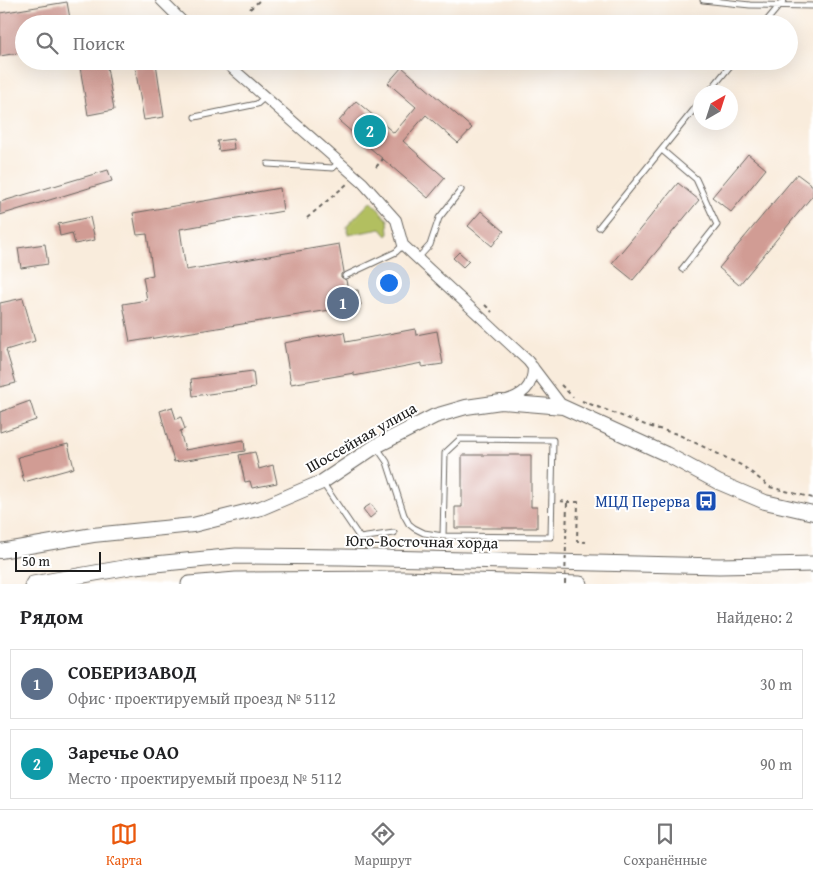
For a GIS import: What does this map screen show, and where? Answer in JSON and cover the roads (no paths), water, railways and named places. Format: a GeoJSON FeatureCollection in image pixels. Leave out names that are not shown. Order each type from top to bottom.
{"type":"FeatureCollection","features":[{"type":"Feature","properties":{"kind":"main road","name":"Шоссейная улица"},"geometry":{"type":"LineString","coordinates":[[0,551],[93,535],[193,525],[261,508],[322,482],[376,446],[435,416],[466,407],[501,402],[568,402],[718,482],[765,502],[813,513]]}},
{"type":"Feature","properties":{"kind":"main road","name":"Юго-Восточная хорда"},"geometry":{"type":"LineString","coordinates":[[33,584],[135,566],[236,556],[710,566],[813,564]]}},
{"type":"Feature","properties":{"kind":"main road"},"geometry":{"type":"LineString","coordinates":[[189,584],[236,580],[403,579],[457,583],[580,584]]}},
{"type":"Feature","properties":{"kind":"street"},"geometry":{"type":"LineString","coordinates":[[161,0],[176,15]]}},
{"type":"Feature","properties":{"kind":"street"},"geometry":{"type":"LineString","coordinates":[[234,70],[363,183],[396,220],[403,245],[508,342],[568,402]]}},
{"type":"Feature","properties":{"kind":"street"},"geometry":{"type":"LineString","coordinates":[[501,402],[517,397],[526,390],[533,377],[533,367]]}},
{"type":"Feature","properties":{"kind":"lane"},"geometry":{"type":"LineString","coordinates":[[704,0],[750,5],[813,6]]}},
{"type":"Feature","properties":{"kind":"lane"},"geometry":{"type":"LineString","coordinates":[[772,15],[784,0]]}},
{"type":"Feature","properties":{"kind":"lane"},"geometry":{"type":"LineString","coordinates":[[715,85],[727,70]]}},
{"type":"Feature","properties":{"kind":"lane"},"geometry":{"type":"LineString","coordinates":[[195,117],[257,104],[264,97]]}},
{"type":"Feature","properties":{"kind":"lane"},"geometry":{"type":"LineString","coordinates":[[600,227],[693,111]]}},
{"type":"Feature","properties":{"kind":"lane"},"geometry":{"type":"LineString","coordinates":[[662,150],[696,178],[717,225],[682,269]]}},
{"type":"Feature","properties":{"kind":"lane"},"geometry":{"type":"LineString","coordinates":[[268,164],[333,168],[339,162]]}},
{"type":"Feature","properties":{"kind":"lane"},"geometry":{"type":"LineString","coordinates":[[418,259],[430,245],[439,218],[461,190]]}},
{"type":"Feature","properties":{"kind":"lane"},"geometry":{"type":"LineString","coordinates":[[345,276],[396,252],[403,245]]}},
{"type":"Feature","properties":{"kind":"lane"},"geometry":{"type":"LineString","coordinates":[[376,446],[388,462],[408,524],[424,533],[443,536],[551,537],[553,440],[460,439],[445,453],[443,536]]}},
{"type":"Feature","properties":{"kind":"lane"},"geometry":{"type":"LineString","coordinates":[[322,482],[360,538],[394,533]]}},
{"type":"Feature","properties":{"kind":"lane"},"geometry":{"type":"LineString","coordinates":[[365,584],[403,579]]}},
{"type":"Feature","properties":{"kind":"place","name":"Заречье ОАО"},"geometry":{"type":"Point","coordinates":[370,131]}},
{"type":"Feature","properties":{"kind":"place","name":"СОБЕРИЗАВОД"},"geometry":{"type":"Point","coordinates":[343,303]}},
{"type":"Feature","properties":{"kind":"place","name":"МЦД Перерва"},"geometry":{"type":"Point","coordinates":[706,501]}}]}
